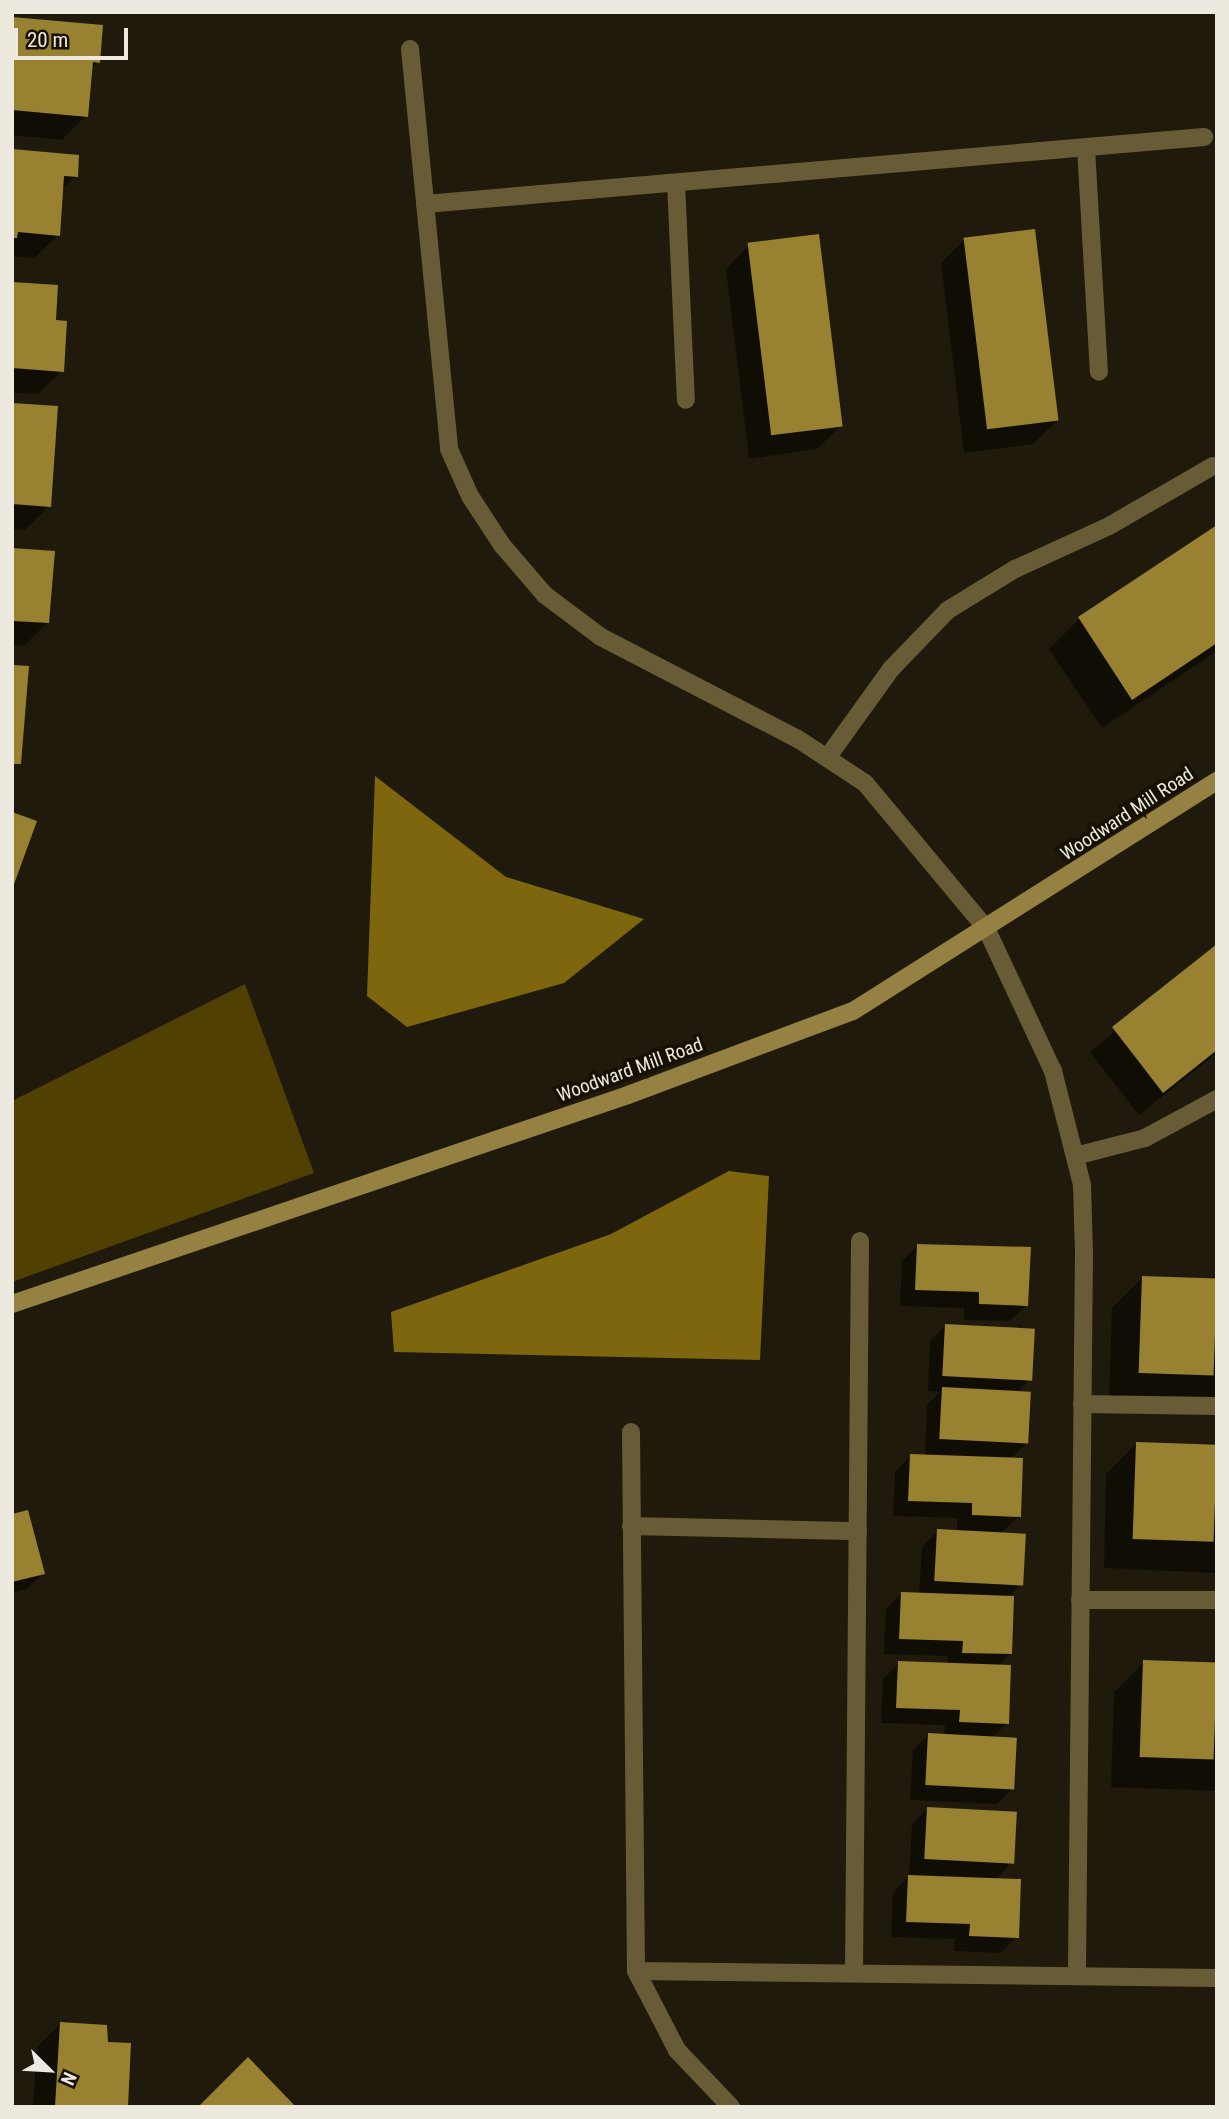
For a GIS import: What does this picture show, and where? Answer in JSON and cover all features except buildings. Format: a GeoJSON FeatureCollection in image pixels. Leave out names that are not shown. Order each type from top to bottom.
{"type":"FeatureCollection","features":[{"type":"Feature","properties":{"kind":"street"},"geometry":{"type":"LineString","coordinates":[[410,49],[449,449],[470,496],[502,545],[545,595],[601,636],[827,758],[865,783],[986,928],[1053,1070],[1075,1156],[1083,1212],[1077,1973]]}},
{"type":"Feature","properties":{"kind":"street"},"geometry":{"type":"LineString","coordinates":[[425,204],[1204,137]]}},
{"type":"Feature","properties":{"kind":"street"},"geometry":{"type":"LineString","coordinates":[[1086,148],[1099,372]]}},
{"type":"Feature","properties":{"kind":"street"},"geometry":{"type":"LineString","coordinates":[[676,183],[686,400]]}},
{"type":"Feature","properties":{"kind":"street"},"geometry":{"type":"LineString","coordinates":[[827,758],[891,669],[948,610],[1015,569],[1109,526],[1213,466]]}},
{"type":"Feature","properties":{"kind":"street","name":"Woodward Mill Road"},"geometry":{"type":"LineString","coordinates":[[12,1304],[628,1095],[853,1011],[1217,781]]}},
{"type":"Feature","properties":{"kind":"street"},"geometry":{"type":"LineString","coordinates":[[1075,1156],[1145,1138],[1217,1098]]}},
{"type":"Feature","properties":{"kind":"street"},"geometry":{"type":"LineString","coordinates":[[854,1972],[860,1241]]}},
{"type":"Feature","properties":{"kind":"street"},"geometry":{"type":"LineString","coordinates":[[1083,1404],[1217,1406]]}},
{"type":"Feature","properties":{"kind":"street"},"geometry":{"type":"LineString","coordinates":[[631,1432],[636,1971],[677,2050],[731,2107]]}},
{"type":"Feature","properties":{"kind":"street"},"geometry":{"type":"LineString","coordinates":[[631,1526],[858,1531]]}},
{"type":"Feature","properties":{"kind":"street"},"geometry":{"type":"LineString","coordinates":[[1080,1600],[1217,1600]]}},
{"type":"Feature","properties":{"kind":"street"},"geometry":{"type":"LineString","coordinates":[[636,1971],[1077,1973],[1217,1978]]}},
{"type":"Feature","properties":{"kind":"shaded area"},"geometry":{"type":"Polygon","coordinates":[[[375,776],[506,877],[644,919],[564,983],[407,1027],[367,996],[375,776]]]}},
{"type":"Feature","properties":{"kind":"shaded area"},"geometry":{"type":"Polygon","coordinates":[[[245,984],[314,1173],[12,1282],[12,1101],[245,984]]]}},
{"type":"Feature","properties":{"kind":"shaded area"},"geometry":{"type":"Polygon","coordinates":[[[729,1171],[769,1176],[760,1360],[394,1352],[391,1312],[611,1234],[729,1171]]]}}]}
